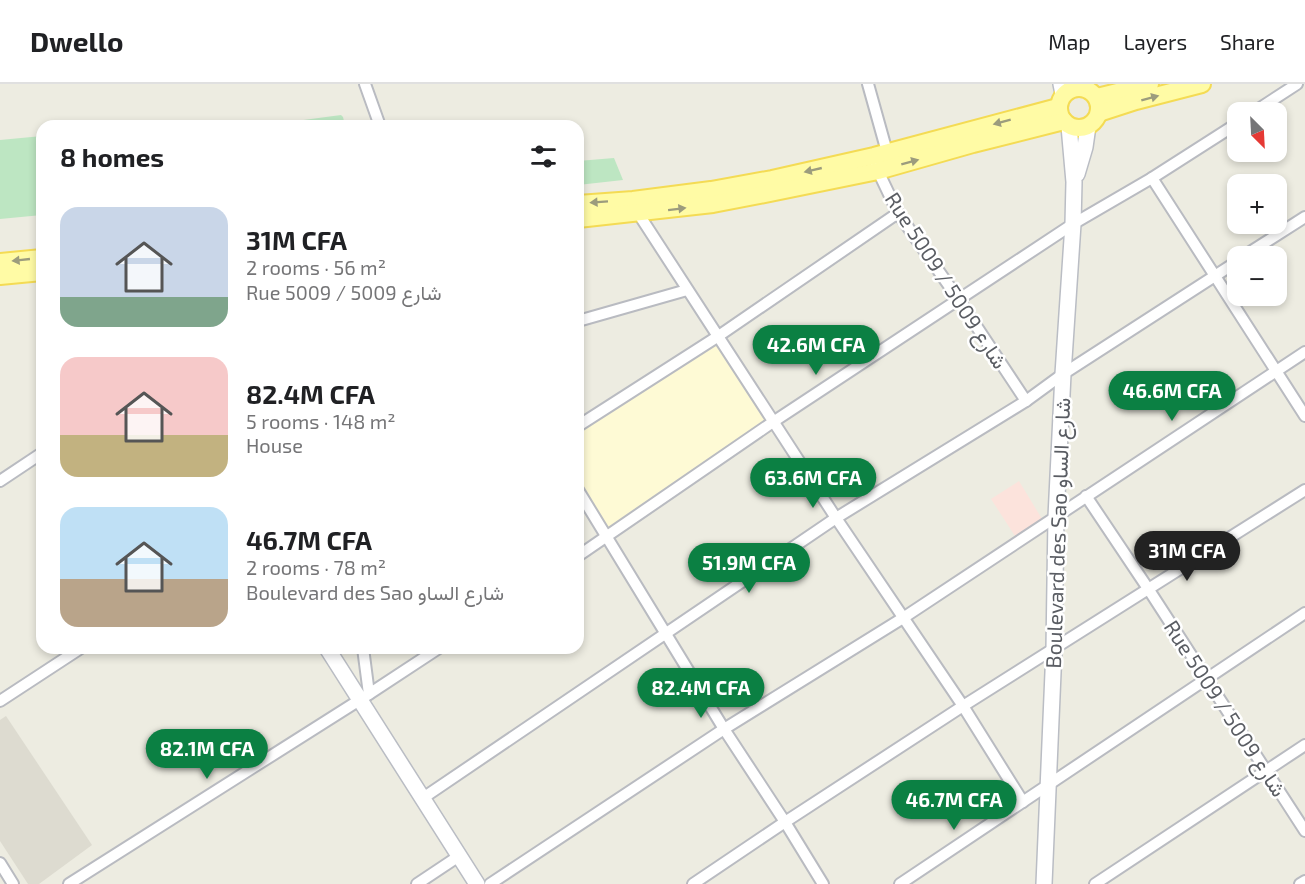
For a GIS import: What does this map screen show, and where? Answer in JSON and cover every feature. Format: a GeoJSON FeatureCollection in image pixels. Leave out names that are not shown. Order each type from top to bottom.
{"type":"FeatureCollection","features":[{"type":"Feature","properties":{"kind":"main road"},"geometry":{"type":"LineString","coordinates":[[1067,101],[1079,128],[1094,112],[1150,84]]}},
{"type":"Feature","properties":{"kind":"main road"},"geometry":{"type":"LineString","coordinates":[[1094,112],[1202,84]]}},
{"type":"Feature","properties":{"kind":"main road"},"geometry":{"type":"LineString","coordinates":[[584,218],[711,190],[880,159],[1067,101],[1080,87],[1090,90],[1094,112]]}},
{"type":"Feature","properties":{"kind":"main road"},"geometry":{"type":"LineString","coordinates":[[584,204],[635,206]]}},
{"type":"Feature","properties":{"kind":"main road"},"geometry":{"type":"LineString","coordinates":[[0,262],[36,259]]}},
{"type":"Feature","properties":{"kind":"main road"},"geometry":{"type":"LineString","coordinates":[[0,276],[36,273]]}},
{"type":"Feature","properties":{"kind":"street"},"geometry":{"type":"LineString","coordinates":[[365,84],[378,120]]}},
{"type":"Feature","properties":{"kind":"street","name":"Rue 5009 / شارع 5009"},"geometry":{"type":"LineString","coordinates":[[868,84],[880,159],[898,213],[1026,401]]}},
{"type":"Feature","properties":{"kind":"street"},"geometry":{"type":"LineString","coordinates":[[1269,102],[1297,84]]}},
{"type":"Feature","properties":{"kind":"street"},"geometry":{"type":"LineString","coordinates":[[1067,101],[1074,182]]}},
{"type":"Feature","properties":{"kind":"street"},"geometry":{"type":"LineString","coordinates":[[1074,182],[1094,112]]}},
{"type":"Feature","properties":{"kind":"street"},"geometry":{"type":"LineString","coordinates":[[584,552],[773,422],[1074,224],[1227,130]]}},
{"type":"Feature","properties":{"kind":"street"},"geometry":{"type":"LineString","coordinates":[[1152,178],[1305,416]]}},
{"type":"Feature","properties":{"kind":"street","name":"Boulevard des Sao شارع الساو"},"geometry":{"type":"LineString","coordinates":[[1044,884],[1054,649],[1056,517],[1074,224],[1074,182]]}},
{"type":"Feature","properties":{"kind":"street"},"geometry":{"type":"LineString","coordinates":[[635,206],[717,337],[963,706],[1023,802]]}},
{"type":"Feature","properties":{"kind":"street"},"geometry":{"type":"LineString","coordinates":[[584,422],[717,337],[898,213]]}},
{"type":"Feature","properties":{"kind":"street"},"geometry":{"type":"LineString","coordinates":[[1260,246],[1305,217]]}},
{"type":"Feature","properties":{"kind":"street"},"geometry":{"type":"LineString","coordinates":[[423,798],[836,518],[1026,401],[1227,268]]}},
{"type":"Feature","properties":{"kind":"street"},"geometry":{"type":"LineString","coordinates":[[584,319],[687,290]]}},
{"type":"Feature","properties":{"kind":"street"},"geometry":{"type":"LineString","coordinates":[[490,884],[724,729],[903,618],[1305,352]]}},
{"type":"Feature","properties":{"kind":"street"},"geometry":{"type":"LineString","coordinates":[[0,481],[36,457]]}},
{"type":"Feature","properties":{"kind":"street"},"geometry":{"type":"LineString","coordinates":[[693,884],[963,706],[1305,490]]}},
{"type":"Feature","properties":{"kind":"street","name":"Rue 5009 / شارع 5009"},"geometry":{"type":"LineString","coordinates":[[1086,496],[1305,831]]}},
{"type":"Feature","properties":{"kind":"street"},"geometry":{"type":"LineString","coordinates":[[584,500],[724,729],[823,884]]}},
{"type":"Feature","properties":{"kind":"street"},"geometry":{"type":"LineString","coordinates":[[900,884],[1305,613]]}},
{"type":"Feature","properties":{"kind":"street"},"geometry":{"type":"LineString","coordinates":[[0,701],[72,654]]}},
{"type":"Feature","properties":{"kind":"street"},"geometry":{"type":"LineString","coordinates":[[332,654],[365,697],[423,798],[477,884]]}},
{"type":"Feature","properties":{"kind":"street"},"geometry":{"type":"LineString","coordinates":[[363,654],[365,697]]}},
{"type":"Feature","properties":{"kind":"street"},"geometry":{"type":"LineString","coordinates":[[69,884],[430,654]]}},
{"type":"Feature","properties":{"kind":"street"},"geometry":{"type":"LineString","coordinates":[[1095,884],[1305,745]]}},
{"type":"Feature","properties":{"kind":"street"},"geometry":{"type":"LineString","coordinates":[[417,884],[459,856]]}},
{"type":"Feature","properties":{"kind":"street"},"geometry":{"type":"LineString","coordinates":[[0,863],[13,884]]}},
{"type":"Feature","properties":{"kind":"street"},"geometry":{"type":"LineString","coordinates":[[1300,884],[1305,881]]}},
{"type":"Feature","properties":{"kind":"shaded area"},"geometry":{"type":"Polygon","coordinates":[[[718,335],[774,430],[611,537],[584,489],[584,423],[718,335]]]}},
{"type":"Feature","properties":{"kind":"shaded area"},"geometry":{"type":"Polygon","coordinates":[[[1019,481],[1042,519],[1015,536],[991,499],[1019,481]]]}},
{"type":"Feature","properties":{"kind":"shaded area"},"geometry":{"type":"Polygon","coordinates":[[[6,716],[92,845],[39,884],[28,884],[0,841],[0,720],[6,716]]]}},
{"type":"Feature","properties":{"kind":"green space"},"geometry":{"type":"Polygon","coordinates":[[[341,115],[344,120],[304,120],[341,115]]]}},
{"type":"Feature","properties":{"kind":"green space"},"geometry":{"type":"Polygon","coordinates":[[[36,137],[36,216],[0,219],[0,140],[36,137]]]}},
{"type":"Feature","properties":{"kind":"green space"},"geometry":{"type":"Polygon","coordinates":[[[614,158],[623,180],[584,184],[584,160],[614,158]]]}}]}
